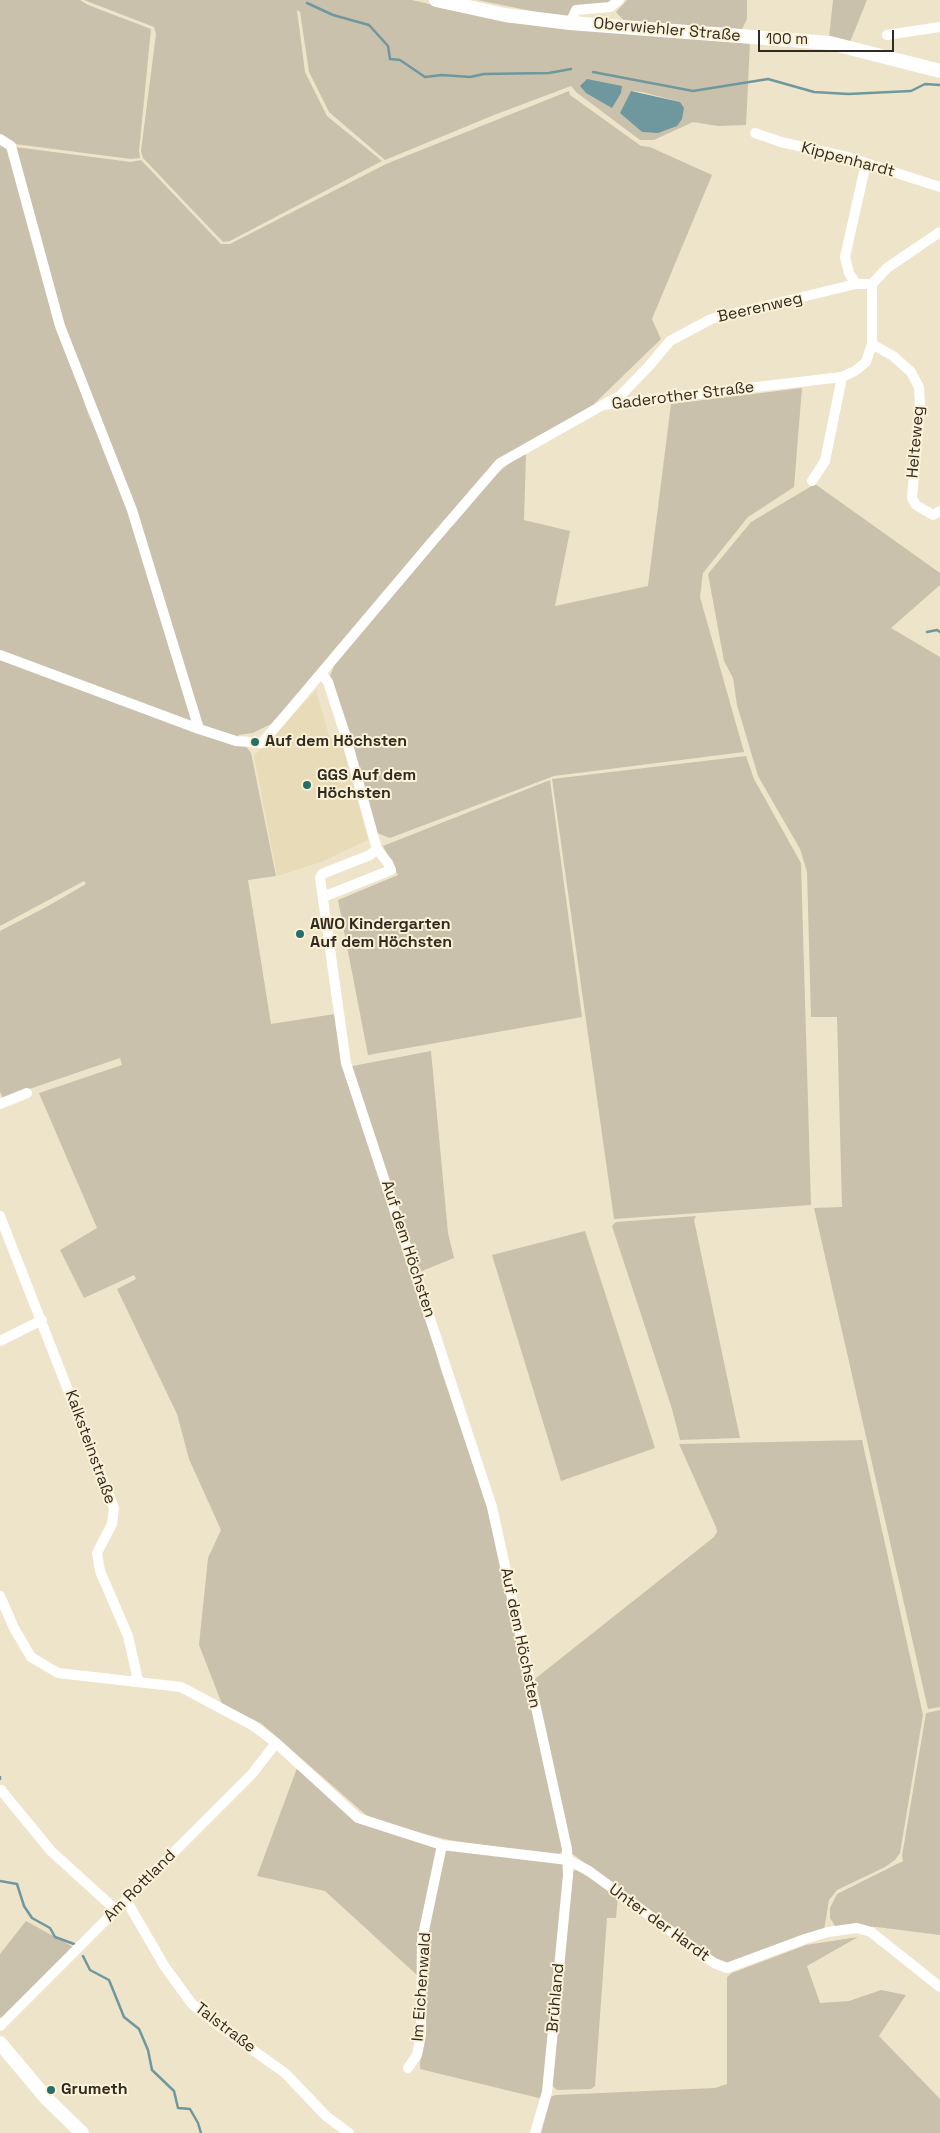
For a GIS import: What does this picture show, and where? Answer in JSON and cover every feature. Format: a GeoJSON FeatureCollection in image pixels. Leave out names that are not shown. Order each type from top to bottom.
{"type":"FeatureCollection","features":[{"type":"Feature","properties":{"kind":"main road","name":"Oberwiehler Straße"},"geometry":{"type":"LineString","coordinates":[[436,0],[506,15],[570,23],[830,43],[940,71]]}},
{"type":"Feature","properties":{"kind":"main road"},"geometry":{"type":"LineString","coordinates":[[0,2043],[47,2099],[82,2133]]}},
{"type":"Feature","properties":{"kind":"street"},"geometry":{"type":"LineString","coordinates":[[570,23],[576,10],[610,7],[619,0]]}},
{"type":"Feature","properties":{"kind":"street"},"geometry":{"type":"LineString","coordinates":[[886,35],[940,27]]}},
{"type":"Feature","properties":{"kind":"street","name":"Kippenhardt"},"geometry":{"type":"LineString","coordinates":[[756,133],[781,142],[866,162],[940,186]]}},
{"type":"Feature","properties":{"kind":"street"},"geometry":{"type":"LineString","coordinates":[[0,139],[11,146],[60,326],[132,510],[199,729]]}},
{"type":"Feature","properties":{"kind":"street"},"geometry":{"type":"LineString","coordinates":[[856,284],[849,273],[845,257],[866,162]]}},
{"type":"Feature","properties":{"kind":"street"},"geometry":{"type":"LineString","coordinates":[[872,284],[887,268],[940,232]]}},
{"type":"Feature","properties":{"kind":"street","name":"Beerenweg"},"geometry":{"type":"LineString","coordinates":[[603,405],[620,396],[670,341],[711,319],[856,284],[872,284]]}},
{"type":"Feature","properties":{"kind":"street","name":"Gaderother Straße"},"geometry":{"type":"LineString","coordinates":[[199,729],[236,741],[262,743],[500,463],[603,405],[842,378],[866,362],[872,344],[872,284]]}},
{"type":"Feature","properties":{"kind":"street","name":"Helteweg"},"geometry":{"type":"LineString","coordinates":[[872,344],[893,356],[911,372],[918,387],[920,406],[912,498],[916,505],[933,515],[940,511]]}},
{"type":"Feature","properties":{"kind":"street"},"geometry":{"type":"LineString","coordinates":[[812,481],[825,461],[842,378]]}},
{"type":"Feature","properties":{"kind":"street"},"geometry":{"type":"LineString","coordinates":[[0,655],[199,729]]}},
{"type":"Feature","properties":{"kind":"street"},"geometry":{"type":"LineString","coordinates":[[322,674],[328,682],[342,725],[377,849],[391,870],[323,897]]}},
{"type":"Feature","properties":{"kind":"street","name":"Auf dem Höchsten"},"geometry":{"type":"LineString","coordinates":[[377,849],[370,855],[322,874],[320,878],[346,1063],[492,1507],[568,1860]]}},
{"type":"Feature","properties":{"kind":"street"},"geometry":{"type":"LineString","coordinates":[[0,1104],[27,1093]]}},
{"type":"Feature","properties":{"kind":"street","name":"Kalksteinstraße"},"geometry":{"type":"LineString","coordinates":[[0,1216],[114,1508],[112,1524],[97,1552],[100,1571],[128,1636],[138,1680]]}},
{"type":"Feature","properties":{"kind":"street"},"geometry":{"type":"LineString","coordinates":[[0,1341],[42,1320]]}},
{"type":"Feature","properties":{"kind":"street"},"geometry":{"type":"LineString","coordinates":[[0,1596],[14,1628],[31,1657],[58,1673],[138,1680],[181,1687],[254,1726],[276,1743],[358,1818],[442,1845],[568,1860]]}},
{"type":"Feature","properties":{"kind":"street","name":"Am Rottland"},"geometry":{"type":"LineString","coordinates":[[0,2026],[252,1774],[276,1743]]}},
{"type":"Feature","properties":{"kind":"street"},"geometry":{"type":"LineString","coordinates":[[1,1790],[51,1851],[116,1910]]}},
{"type":"Feature","properties":{"kind":"street","name":"Im Eichenwald"},"geometry":{"type":"LineString","coordinates":[[408,2068],[416,2055],[421,2035],[422,1940],[442,1845]]}},
{"type":"Feature","properties":{"kind":"street","name":"Unter der Hardt"},"geometry":{"type":"LineString","coordinates":[[568,1860],[589,1871],[714,1964],[727,1968],[805,1939],[828,1932],[857,1928],[871,1932],[940,1987]]}},
{"type":"Feature","properties":{"kind":"street","name":"Brühland"},"geometry":{"type":"LineString","coordinates":[[535,2133],[547,2092],[568,1860]]}},
{"type":"Feature","properties":{"kind":"street","name":"Talstraße"},"geometry":{"type":"LineString","coordinates":[[126,1900],[165,1967],[192,2004],[219,2026],[285,2073],[326,2116],[349,2133]]}},
{"type":"Feature","properties":{"kind":"shaded area"},"geometry":{"type":"Polygon","coordinates":[[[0,0],[80,0],[88,5],[151,29],[139,151],[140,158],[131,159],[15,144],[0,137],[0,0]]]}},
{"type":"Feature","properties":{"kind":"shaded area"},"geometry":{"type":"Polygon","coordinates":[[[84,0],[412,0],[493,19],[750,43],[746,125],[718,126],[693,122],[654,140],[640,140],[576,92],[571,86],[494,115],[385,160],[329,112],[309,72],[300,12],[297,10],[305,72],[327,116],[382,161],[230,241],[223,242],[143,158],[141,151],[156,34],[154,27],[84,0]],[[631,91],[621,113],[642,132],[680,102],[631,91]]]}},
{"type":"Feature","properties":{"kind":"shaded area"},"geometry":{"type":"Polygon","coordinates":[[[477,0],[615,0],[566,18],[477,0]]]}},
{"type":"Feature","properties":{"kind":"shaded area"},"geometry":{"type":"Polygon","coordinates":[[[627,0],[747,0],[747,19],[742,29],[625,22],[616,12],[627,0]]]}},
{"type":"Feature","properties":{"kind":"shaded area"},"geometry":{"type":"Polygon","coordinates":[[[833,0],[867,0],[850,42],[829,38],[833,0]]]}},
{"type":"Feature","properties":{"kind":"shaded area"},"geometry":{"type":"Polygon","coordinates":[[[569,91],[570,95],[641,146],[650,147],[712,175],[652,319],[661,339],[591,407],[520,448],[271,724],[253,733],[238,735],[251,753],[276,876],[248,880],[271,1024],[335,1014],[342,1068],[431,1051],[448,1233],[454,1258],[417,1273],[440,1367],[486,1503],[504,1574],[564,1849],[558,1856],[449,1840],[374,1822],[262,1724],[222,1704],[199,1645],[208,1558],[221,1530],[189,1459],[177,1414],[117,1289],[136,1279],[134,1275],[84,1298],[60,1250],[97,1228],[39,1093],[122,1065],[120,1058],[3,1098],[0,1092],[0,931],[86,884],[84,881],[0,926],[0,142],[7,148],[58,324],[92,425],[15,147],[131,162],[141,160],[221,244],[230,244],[386,164],[569,91]]]}},
{"type":"Feature","properties":{"kind":"shaded area"},"geometry":{"type":"Polygon","coordinates":[[[802,388],[794,487],[748,517],[703,573],[700,597],[744,752],[554,776],[390,838],[377,833],[330,676],[334,666],[491,478],[510,463],[524,454],[526,455],[524,520],[570,531],[555,606],[648,586],[671,404],[802,388]]]}},
{"type":"Feature","properties":{"kind":"shaded area"},"geometry":{"type":"Polygon","coordinates":[[[815,484],[940,573],[940,585],[891,628],[940,657],[940,1707],[928,1709],[814,1208],[842,1207],[837,1017],[811,1017],[807,872],[800,849],[758,776],[737,705],[733,678],[724,661],[708,574],[751,522],[815,484]]]}},
{"type":"Feature","properties":{"kind":"shaded area","name":"GGS Auf dem Höchsten"},"geometry":{"type":"Polygon","coordinates":[[[316,690],[330,739],[340,736],[368,840],[321,862],[277,876],[254,756],[316,690]]]}},
{"type":"Feature","properties":{"kind":"shaded area"},"geometry":{"type":"Polygon","coordinates":[[[746,756],[754,779],[801,863],[811,1205],[614,1219],[552,779],[746,756]]]}},
{"type":"Feature","properties":{"kind":"shaded area"},"geometry":{"type":"Polygon","coordinates":[[[550,780],[582,1017],[368,1055],[338,900],[398,875],[383,846],[550,780]]]}},
{"type":"Feature","properties":{"kind":"shaded area"},"geometry":{"type":"Polygon","coordinates":[[[696,1216],[694,1220],[740,1438],[680,1440],[672,1409],[612,1226],[616,1222],[696,1216]]]}},
{"type":"Feature","properties":{"kind":"shaded area"},"geometry":{"type":"Polygon","coordinates":[[[585,1231],[655,1448],[561,1481],[492,1255],[585,1231]]]}},
{"type":"Feature","properties":{"kind":"shaded area"},"geometry":{"type":"Polygon","coordinates":[[[862,1440],[923,1715],[900,1853],[895,1860],[885,1867],[837,1890],[829,1900],[824,1930],[728,1964],[719,1961],[571,1853],[531,1682],[714,1537],[717,1532],[716,1527],[679,1444],[862,1440]]]}},
{"type":"Feature","properties":{"kind":"shaded area"},"geometry":{"type":"Polygon","coordinates":[[[940,1710],[940,1935],[877,1927],[835,1926],[830,1918],[830,1908],[837,1894],[903,1861],[902,1856],[926,1713],[940,1710]]]}},
{"type":"Feature","properties":{"kind":"shaded area"},"geometry":{"type":"Polygon","coordinates":[[[297,1768],[356,1821],[439,1846],[419,1977],[325,1891],[257,1876],[297,1768]]]}},
{"type":"Feature","properties":{"kind":"shaded area"},"geometry":{"type":"Polygon","coordinates":[[[445,1849],[559,1862],[566,1868],[543,2099],[420,2069],[424,1946],[445,1849]]]}},
{"type":"Feature","properties":{"kind":"shaded area"},"geometry":{"type":"Polygon","coordinates":[[[576,1869],[618,1897],[616,1918],[607,1918],[595,2086],[591,2089],[557,2090],[551,2084],[573,1872],[576,1869]]]}},
{"type":"Feature","properties":{"kind":"shaded area"},"geometry":{"type":"Polygon","coordinates":[[[26,1921],[75,1948],[3,2020],[0,2017],[0,1954],[26,1921]]]}},
{"type":"Feature","properties":{"kind":"shaded area"},"geometry":{"type":"Polygon","coordinates":[[[858,1937],[807,1966],[820,2003],[849,2001],[881,1990],[906,1995],[879,2036],[940,2099],[940,2133],[541,2133],[551,2097],[555,2095],[715,2088],[727,2084],[727,1977],[732,1973],[806,1945],[858,1937]]]}},
{"type":"Feature","properties":{"kind":"water"},"geometry":{"type":"Polygon","coordinates":[[[587,79],[622,86],[621,93],[612,108],[586,93],[580,86],[587,79]]]}},
{"type":"Feature","properties":{"kind":"water"},"geometry":{"type":"Polygon","coordinates":[[[631,91],[680,102],[684,108],[682,119],[677,126],[658,133],[642,132],[620,113],[631,91]]]}},
{"type":"Feature","properties":{"kind":"waterway"},"geometry":{"type":"LineString","coordinates":[[307,3],[333,15],[369,25],[388,46],[390,59],[400,60],[425,77],[549,73],[571,69]]}},
{"type":"Feature","properties":{"kind":"waterway"},"geometry":{"type":"LineString","coordinates":[[593,72],[693,91],[768,79],[814,92],[848,94],[911,91],[925,84],[940,85]]}},
{"type":"Feature","properties":{"kind":"waterway"},"geometry":{"type":"LineString","coordinates":[[927,632],[937,630],[940,632]]}},
{"type":"Feature","properties":{"kind":"waterway"},"geometry":{"type":"LineString","coordinates":[[0,1881],[17,1884],[24,1906],[32,1918],[50,1928],[55,1937],[74,1944]]}},
{"type":"Feature","properties":{"kind":"waterway"},"geometry":{"type":"LineString","coordinates":[[83,1956],[90,1970],[109,1980],[124,2017],[139,2029],[148,2050],[152,2070],[174,2091],[178,2108],[190,2109],[201,2133]]}},
{"type":"Feature","properties":{"kind":"place","name":"Auf dem Höchsten"},"geometry":{"type":"Point","coordinates":[255,742]}},
{"type":"Feature","properties":{"kind":"place","name":"GGS Auf dem Höchsten"},"geometry":{"type":"Point","coordinates":[307,785]}},
{"type":"Feature","properties":{"kind":"place","name":"AWO Kindergarten Auf dem Höchsten"},"geometry":{"type":"Point","coordinates":[300,934]}},
{"type":"Feature","properties":{"kind":"place","name":"Grumeth"},"geometry":{"type":"Point","coordinates":[51,2090]}}]}
